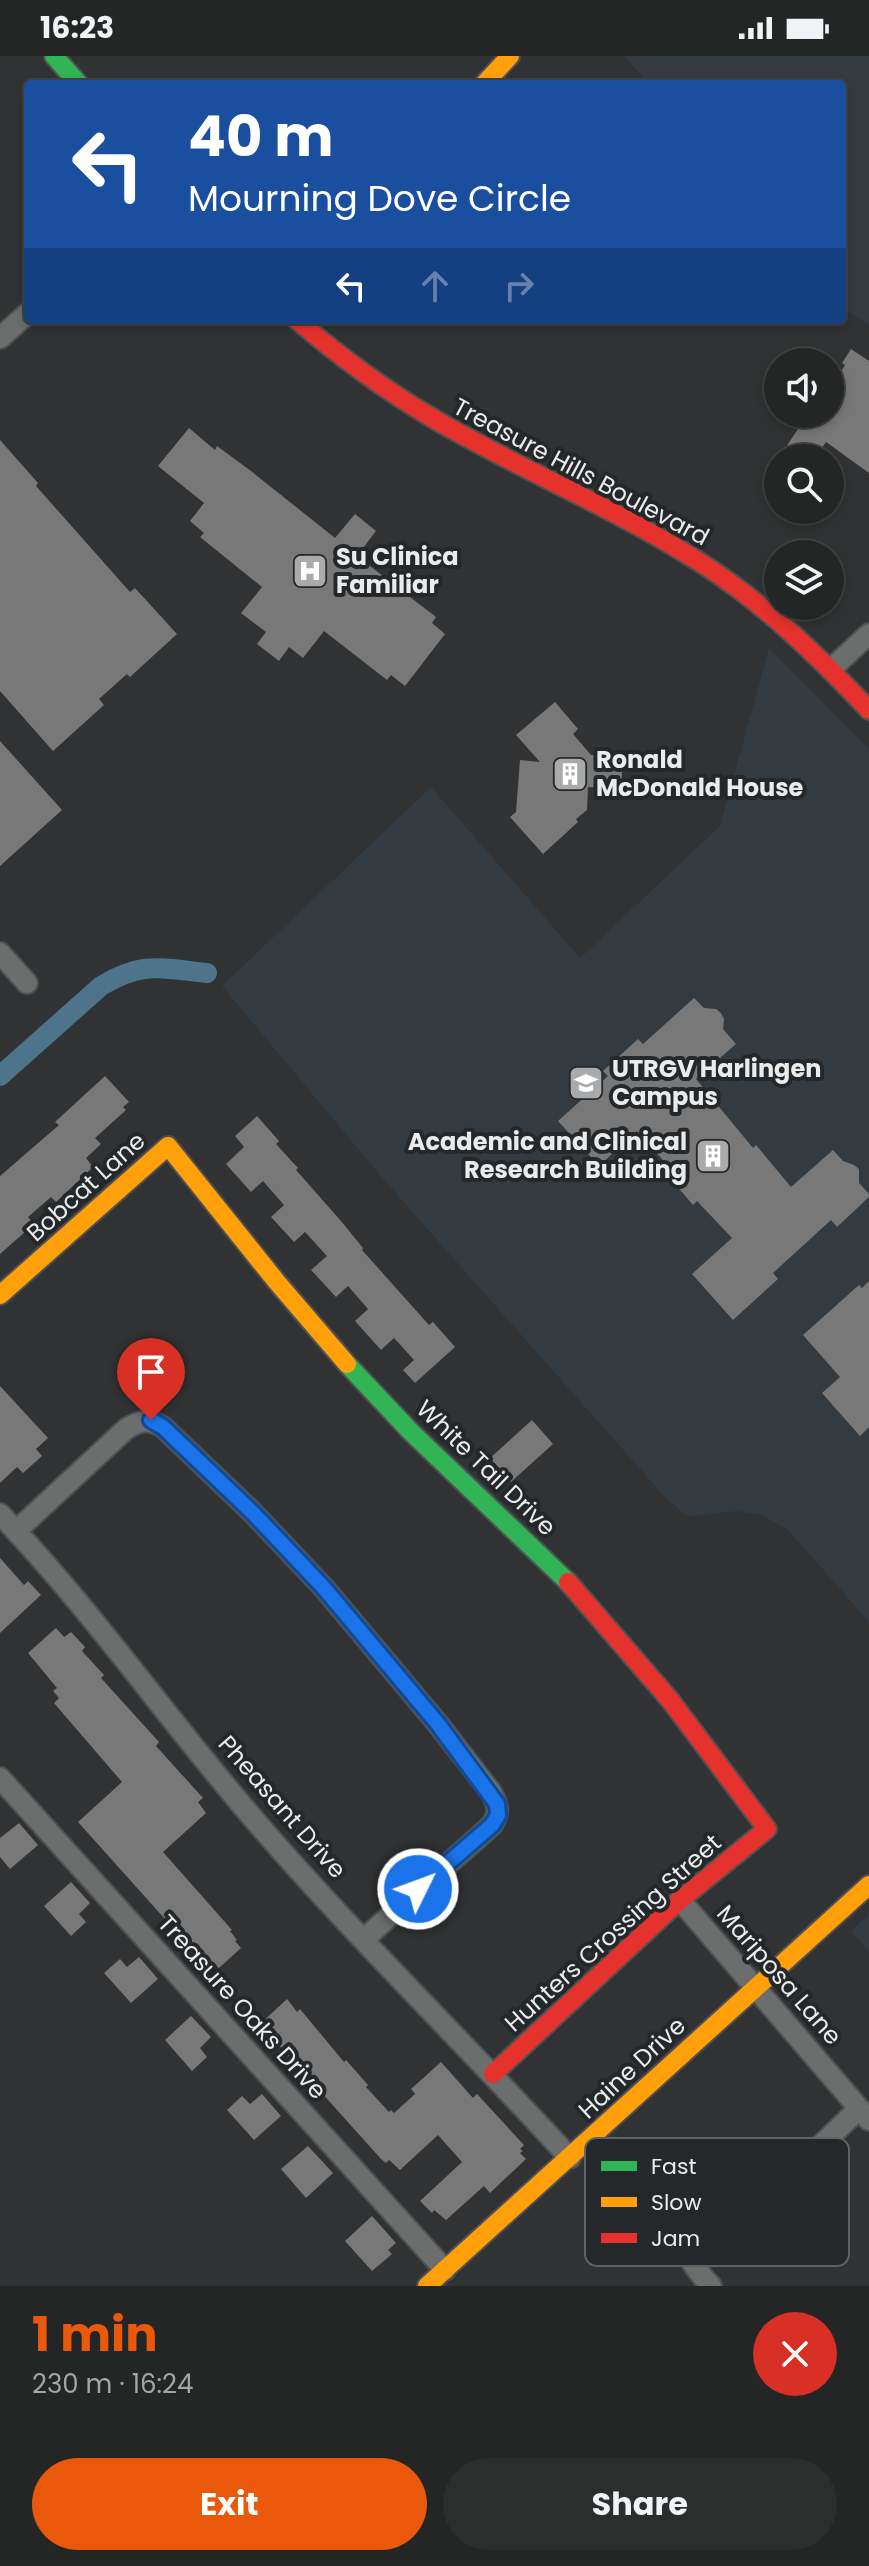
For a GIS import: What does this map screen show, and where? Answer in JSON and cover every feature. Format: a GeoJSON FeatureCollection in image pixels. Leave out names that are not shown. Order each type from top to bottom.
{"type":"FeatureCollection","features":[{"type":"Feature","properties":{"kind":"street"},"geometry":{"type":"LineString","coordinates":[[54,56],[75,80]]}},
{"type":"Feature","properties":{"kind":"street"},"geometry":{"type":"LineString","coordinates":[[488,80],[510,56]]}},
{"type":"Feature","properties":{"kind":"street"},"geometry":{"type":"LineString","coordinates":[[0,338],[24,317]]}},
{"type":"Feature","properties":{"kind":"street","name":"Treasure Hills Boulevard"},"geometry":{"type":"LineString","coordinates":[[302,324],[409,406],[597,503],[714,571],[785,626],[869,710]]}},
{"type":"Feature","properties":{"kind":"street"},"geometry":{"type":"LineString","coordinates":[[831,669],[869,634]]}},
{"type":"Feature","properties":{"kind":"street"},"geometry":{"type":"LineString","coordinates":[[0,953],[27,983]]}},
{"type":"Feature","properties":{"kind":"street","name":"Bobcat Lane"},"geometry":{"type":"LineString","coordinates":[[0,1295],[168,1146]]}},
{"type":"Feature","properties":{"kind":"street","name":"White Tail Drive"},"geometry":{"type":"LineString","coordinates":[[168,1146],[327,1342],[392,1412],[565,1578],[690,1723],[767,1829]]}},
{"type":"Feature","properties":{"kind":"street"},"geometry":{"type":"LineString","coordinates":[[16,1531],[126,1429],[137,1422],[151,1420],[163,1427],[285,1545],[385,1658],[491,1792],[498,1815],[492,1825],[364,1939]]}},
{"type":"Feature","properties":{"kind":"street","name":"Pheasant Drive"},"geometry":{"type":"LineString","coordinates":[[0,1514],[115,1646],[239,1802],[570,2158]]}},
{"type":"Feature","properties":{"kind":"street","name":"Treasure Oaks Drive"},"geometry":{"type":"LineString","coordinates":[[0,1778],[445,2270]]}},
{"type":"Feature","properties":{"kind":"street","name":"Hunters Crossing Street"},"geometry":{"type":"LineString","coordinates":[[493,2074],[680,1900],[767,1829]]}},
{"type":"Feature","properties":{"kind":"street","name":"Haine Drive"},"geometry":{"type":"LineString","coordinates":[[592,2138],[869,1885]]}},
{"type":"Feature","properties":{"kind":"street","name":"Mariposa Lane"},"geometry":{"type":"LineString","coordinates":[[680,1900],[864,2114]]}},
{"type":"Feature","properties":{"kind":"street"},"geometry":{"type":"LineString","coordinates":[[834,2138],[864,2114]]}},
{"type":"Feature","properties":{"kind":"street","name":"Haine Drive"},"geometry":{"type":"LineString","coordinates":[[427,2286],[585,2144]]}},
{"type":"Feature","properties":{"kind":"street"},"geometry":{"type":"LineString","coordinates":[[694,2266],[711,2286]]}},
{"type":"Feature","properties":{"kind":"shaded area"},"geometry":{"type":"Polygon","coordinates":[[[624,56],[869,56],[869,325],[846,310],[846,80],[645,80],[624,56]]]}},
{"type":"Feature","properties":{"kind":"shaded area","name":"UTRGV Harlingen Campus"},"geometry":{"type":"Polygon","coordinates":[[[769,648],[869,749],[869,1622],[788,1530],[762,1515],[737,1511],[692,1516],[683,1513],[663,1495],[384,1180],[222,986],[431,787],[580,958],[720,826],[769,648]]]}},
{"type":"Feature","properties":{"kind":"shaded area"},"geometry":{"type":"Polygon","coordinates":[[[869,1914],[869,1952],[851,1931],[869,1914]]]}},
{"type":"Feature","properties":{"kind":"building"},"geometry":{"type":"Polygon","coordinates":[[[851,349],[869,361],[869,473],[844,455],[844,444],[788,444],[799,428],[844,428],[844,360],[851,349]]]}},
{"type":"Feature","properties":{"kind":"building","name":"Su Clinica Familiar"},"geometry":{"type":"Polygon","coordinates":[[[189,428],[215,450],[217,446],[251,471],[335,538],[355,514],[376,531],[357,556],[436,617],[432,623],[445,634],[405,686],[391,675],[387,680],[324,631],[303,658],[289,647],[279,661],[257,644],[266,632],[241,613],[262,587],[200,537],[204,533],[190,521],[204,503],[158,466],[189,428]]]}},
{"type":"Feature","properties":{"kind":"building"},"geometry":{"type":"Polygon","coordinates":[[[0,440],[38,483],[36,486],[130,592],[135,588],[177,634],[130,677],[127,674],[99,699],[104,705],[53,751],[0,691],[0,440]]]}},
{"type":"Feature","properties":{"kind":"building","name":"Ronald McDonald House"},"geometry":{"type":"Polygon","coordinates":[[[555,702],[578,729],[573,734],[591,755],[623,756],[621,789],[588,787],[587,810],[543,854],[510,817],[516,812],[520,760],[540,762],[516,735],[555,702]]]}},
{"type":"Feature","properties":{"kind":"building"},"geometry":{"type":"Polygon","coordinates":[[[0,741],[62,810],[0,866],[0,741]]]}},
{"type":"Feature","properties":{"kind":"building","name":"Academic and Clinical Research Building"},"geometry":{"type":"Polygon","coordinates":[[[694,998],[704,1008],[716,1009],[721,1013],[723,1029],[736,1044],[696,1079],[753,1148],[756,1145],[791,1187],[833,1150],[843,1161],[859,1169],[859,1183],[869,1194],[837,1227],[831,1220],[773,1273],[778,1279],[733,1320],[692,1274],[732,1238],[697,1201],[693,1205],[664,1171],[669,1167],[637,1131],[599,1166],[558,1121],[608,1076],[603,1071],[638,1039],[643,1044],[694,998]]]}},
{"type":"Feature","properties":{"kind":"building"},"geometry":{"type":"Polygon","coordinates":[[[105,1076],[129,1102],[123,1107],[126,1110],[95,1138],[101,1144],[86,1158],[93,1167],[56,1202],[51,1197],[28,1217],[34,1224],[0,1254],[0,1176],[59,1125],[55,1122],[105,1076]]]}},
{"type":"Feature","properties":{"kind":"building"},"geometry":{"type":"Polygon","coordinates":[[[257,1116],[279,1141],[276,1144],[298,1168],[296,1170],[362,1250],[429,1325],[433,1322],[455,1347],[415,1383],[403,1370],[414,1360],[394,1338],[381,1350],[355,1321],[368,1309],[348,1286],[336,1297],[311,1270],[327,1256],[305,1232],[294,1242],[271,1217],[284,1205],[263,1181],[251,1192],[226,1164],[244,1147],[235,1136],[257,1116]]]}},
{"type":"Feature","properties":{"kind":"building"},"geometry":{"type":"Polygon","coordinates":[[[869,1281],[869,1427],[860,1436],[822,1393],[840,1377],[803,1335],[859,1285],[862,1288],[869,1281]]]}},
{"type":"Feature","properties":{"kind":"building"},"geometry":{"type":"Polygon","coordinates":[[[0,1386],[48,1438],[36,1449],[42,1456],[23,1473],[17,1467],[0,1483],[0,1386]]]}},
{"type":"Feature","properties":{"kind":"building"},"geometry":{"type":"Polygon","coordinates":[[[532,1420],[553,1444],[511,1482],[490,1458],[532,1420]]]}},
{"type":"Feature","properties":{"kind":"building"},"geometry":{"type":"Polygon","coordinates":[[[0,1558],[24,1585],[28,1581],[41,1595],[0,1633],[0,1558]]]}},
{"type":"Feature","properties":{"kind":"building"},"geometry":{"type":"Polygon","coordinates":[[[56,1628],[64,1637],[71,1632],[85,1647],[82,1651],[104,1675],[101,1678],[159,1742],[156,1746],[203,1798],[198,1802],[206,1813],[163,1852],[232,1930],[241,1948],[219,1968],[207,1958],[204,1961],[199,1957],[78,1822],[122,1782],[54,1703],[59,1698],[53,1691],[57,1688],[28,1653],[56,1628]]]}},
{"type":"Feature","properties":{"kind":"building"},"geometry":{"type":"Polygon","coordinates":[[[19,1823],[38,1845],[10,1869],[0,1857],[0,1838],[19,1823]]]}},
{"type":"Feature","properties":{"kind":"building"},"geometry":{"type":"Polygon","coordinates":[[[71,1882],[90,1903],[79,1914],[86,1922],[71,1936],[44,1906],[71,1882]]]}},
{"type":"Feature","properties":{"kind":"building"},"geometry":{"type":"Polygon","coordinates":[[[139,1957],[158,1979],[131,2003],[104,1973],[120,1959],[127,1967],[139,1957]]]}},
{"type":"Feature","properties":{"kind":"building"},"geometry":{"type":"Polygon","coordinates":[[[287,1999],[297,2012],[300,2009],[389,2112],[394,2113],[415,2094],[411,2089],[441,2062],[473,2098],[477,2094],[524,2145],[520,2153],[526,2159],[490,2193],[484,2186],[446,2220],[434,2210],[432,2213],[420,2201],[462,2162],[438,2135],[400,2170],[389,2160],[386,2163],[381,2159],[260,2024],[287,1999]]]}},
{"type":"Feature","properties":{"kind":"building"},"geometry":{"type":"Polygon","coordinates":[[[191,2016],[211,2037],[200,2048],[207,2057],[192,2071],[165,2040],[191,2016]]]}},
{"type":"Feature","properties":{"kind":"building"},"geometry":{"type":"Polygon","coordinates":[[[262,2094],[281,2116],[254,2140],[227,2110],[242,2096],[250,2104],[262,2094]]]}},
{"type":"Feature","properties":{"kind":"building"},"geometry":{"type":"Polygon","coordinates":[[[308,2146],[333,2173],[306,2198],[281,2169],[308,2146]]]}},
{"type":"Feature","properties":{"kind":"building"},"geometry":{"type":"Polygon","coordinates":[[[372,2216],[396,2243],[388,2250],[392,2254],[372,2271],[345,2241],[372,2216]]]}},
{"type":"Feature","properties":{"kind":"waterway"},"geometry":{"type":"LineString","coordinates":[[0,1076],[101,986],[116,978],[152,968],[207,973]]}},
{"type":"Feature","properties":{"kind":"traffic: fast"},"geometry":{"type":"LineString","coordinates":[[54,56],[75,80]]}},
{"type":"Feature","properties":{"kind":"traffic: fast"},"geometry":{"type":"LineString","coordinates":[[347,1364],[411,1432],[568,1582]]}},
{"type":"Feature","properties":{"kind":"traffic: slow"},"geometry":{"type":"LineString","coordinates":[[488,80],[510,56]]}},
{"type":"Feature","properties":{"kind":"traffic: slow"},"geometry":{"type":"LineString","coordinates":[[0,1295],[168,1146],[347,1364]]}},
{"type":"Feature","properties":{"kind":"traffic: slow"},"geometry":{"type":"LineString","coordinates":[[590,2138],[869,1885]]}},
{"type":"Feature","properties":{"kind":"traffic: slow"},"geometry":{"type":"LineString","coordinates":[[427,2286],[585,2143]]}},
{"type":"Feature","properties":{"kind":"traffic: jam"},"geometry":{"type":"LineString","coordinates":[[302,324],[361,371],[429,416],[634,524],[701,563],[747,595],[790,631],[869,710]]}},
{"type":"Feature","properties":{"kind":"traffic: jam"},"geometry":{"type":"LineString","coordinates":[[493,2074],[680,1900],[767,1829],[670,1700],[568,1582]]}},
{"type":"Feature","properties":{"kind":"place","name":"Su Clinica Familiar"},"geometry":{"type":"Point","coordinates":[310,571]}},
{"type":"Feature","properties":{"kind":"place","name":"Ronald McDonald House"},"geometry":{"type":"Point","coordinates":[570,774]}},
{"type":"Feature","properties":{"kind":"place","name":"UTRGV Harlingen Campus"},"geometry":{"type":"Point","coordinates":[586,1083]}},
{"type":"Feature","properties":{"kind":"place","name":"Academic and Clinical Research Building"},"geometry":{"type":"Point","coordinates":[713,1156]}},
{"type":"Feature","properties":{"kind":"route"},"geometry":{"type":"LineString","coordinates":[[151,1420],[163,1427],[285,1545],[385,1658],[491,1792],[498,1815],[492,1825],[418,1889]]}}]}
